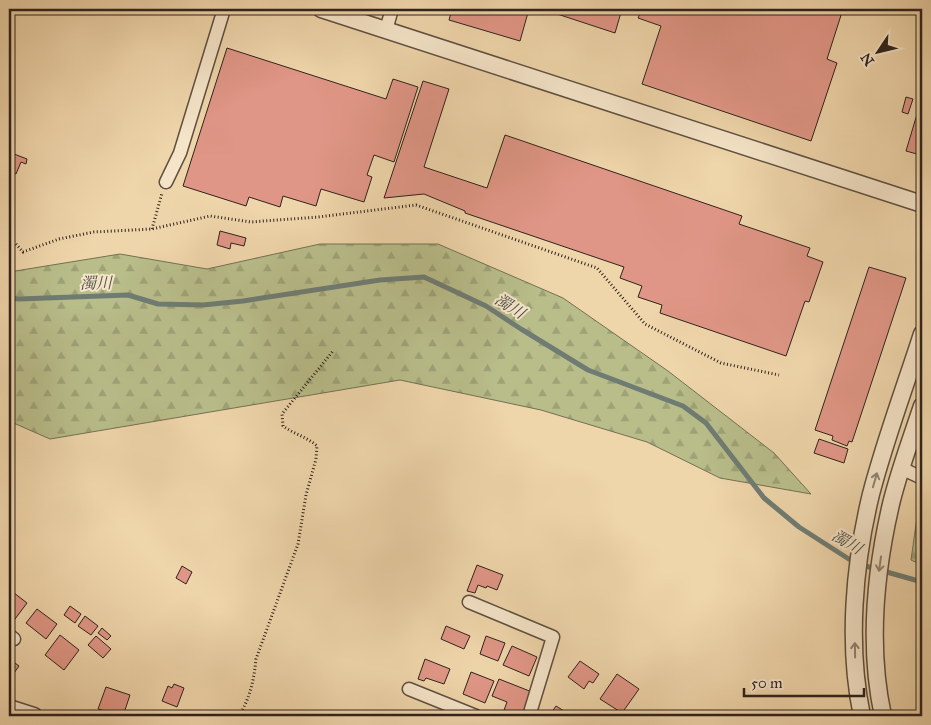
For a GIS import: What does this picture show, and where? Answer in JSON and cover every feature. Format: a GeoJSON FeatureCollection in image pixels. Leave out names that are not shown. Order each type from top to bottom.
{"type":"FeatureCollection","features":[{"type":"Feature","properties":{"kind":"street"},"geometry":{"type":"LineString","coordinates":[[166,182],[180,153],[224,9]]}},
{"type":"Feature","properties":{"kind":"street"},"geometry":{"type":"LineString","coordinates":[[321,9],[922,204]]}},
{"type":"Feature","properties":{"kind":"street"},"geometry":{"type":"LineString","coordinates":[[386,30],[392,9]]}},
{"type":"Feature","properties":{"kind":"street"},"geometry":{"type":"LineString","coordinates":[[862,716],[855,663],[856,587],[864,528],[881,460],[922,334]]}},
{"type":"Feature","properties":{"kind":"street"},"geometry":{"type":"LineString","coordinates":[[882,716],[876,660],[876,594],[891,503],[922,406]]}},
{"type":"Feature","properties":{"kind":"street"},"geometry":{"type":"LineString","coordinates":[[901,468],[922,478]]}},
{"type":"Feature","properties":{"kind":"street"},"geometry":{"type":"LineString","coordinates":[[469,602],[553,637],[529,716]]}},
{"type":"Feature","properties":{"kind":"street"},"geometry":{"type":"LineString","coordinates":[[409,689],[476,716]]}},
{"type":"Feature","properties":{"kind":"street"},"geometry":{"type":"LineString","coordinates":[[9,708],[34,716]]}},
{"type":"Feature","properties":{"kind":"path"},"geometry":{"type":"LineString","coordinates":[[152,229],[166,182]]}},
{"type":"Feature","properties":{"kind":"path"},"geometry":{"type":"LineString","coordinates":[[9,236],[23,252],[59,239],[94,232],[152,229],[210,216],[251,222],[318,218],[416,205],[597,268],[645,324],[721,363],[779,376]]}},
{"type":"Feature","properties":{"kind":"path"},"geometry":{"type":"LineString","coordinates":[[239,716],[247,703],[254,676],[256,658],[298,544],[306,495],[316,459],[317,446],[284,426],[282,414],[333,351]]}},
{"type":"Feature","properties":{"kind":"green space"},"geometry":{"type":"Polygon","coordinates":[[[320,244],[438,244],[563,298],[668,371],[774,453],[811,494],[720,478],[647,442],[541,410],[400,380],[50,439],[9,421],[9,272],[120,254],[207,269],[320,244]]]}},
{"type":"Feature","properties":{"kind":"green space"},"geometry":{"type":"Polygon","coordinates":[[[922,489],[922,565],[911,560],[922,489]]]}},
{"type":"Feature","properties":{"kind":"building"},"geometry":{"type":"Polygon","coordinates":[[[452,9],[529,9],[520,41],[449,20],[452,9]]]}},
{"type":"Feature","properties":{"kind":"building"},"geometry":{"type":"Polygon","coordinates":[[[542,9],[622,9],[615,33],[542,9]]]}},
{"type":"Feature","properties":{"kind":"building"},"geometry":{"type":"Polygon","coordinates":[[[642,9],[843,9],[827,59],[837,63],[811,141],[642,84],[661,26],[638,18],[642,9]]]}},
{"type":"Feature","properties":{"kind":"building"},"geometry":{"type":"Polygon","coordinates":[[[913,9],[922,9],[922,25],[913,9]]]}},
{"type":"Feature","properties":{"kind":"building"},"geometry":{"type":"Polygon","coordinates":[[[227,48],[386,99],[393,79],[418,87],[394,162],[374,155],[367,175],[372,177],[364,202],[321,189],[316,206],[283,196],[280,207],[249,197],[246,206],[183,186],[227,48]]]}},
{"type":"Feature","properties":{"kind":"building"},"geometry":{"type":"Polygon","coordinates":[[[423,81],[449,89],[424,167],[487,188],[505,135],[742,216],[739,224],[810,248],[807,256],[823,262],[809,302],[805,301],[786,356],[660,313],[662,305],[638,297],[642,286],[620,278],[624,267],[465,213],[465,211],[424,194],[384,198],[423,81]]]}},
{"type":"Feature","properties":{"kind":"building"},"geometry":{"type":"Polygon","coordinates":[[[906,97],[913,99],[908,114],[902,112],[906,97]]]}},
{"type":"Feature","properties":{"kind":"building"},"geometry":{"type":"Polygon","coordinates":[[[920,104],[922,104],[922,139],[917,154],[906,151],[920,104]]]}},
{"type":"Feature","properties":{"kind":"building"},"geometry":{"type":"Polygon","coordinates":[[[14,154],[27,159],[26,164],[21,162],[16,174],[9,171],[14,154]]]}},
{"type":"Feature","properties":{"kind":"building"},"geometry":{"type":"Polygon","coordinates":[[[220,231],[246,238],[244,246],[231,243],[230,249],[217,245],[220,231]]]}},
{"type":"Feature","properties":{"kind":"building"},"geometry":{"type":"Polygon","coordinates":[[[869,267],[906,278],[852,442],[849,441],[847,446],[832,440],[833,436],[815,430],[869,267]]]}},
{"type":"Feature","properties":{"kind":"building"},"geometry":{"type":"Polygon","coordinates":[[[819,439],[848,449],[844,463],[814,453],[819,439]]]}},
{"type":"Feature","properties":{"kind":"building"},"geometry":{"type":"Polygon","coordinates":[[[477,565],[503,575],[497,590],[478,585],[475,593],[467,591],[477,565]]]}},
{"type":"Feature","properties":{"kind":"building"},"geometry":{"type":"Polygon","coordinates":[[[182,566],[192,572],[186,584],[176,578],[182,566]]]}},
{"type":"Feature","properties":{"kind":"building"},"geometry":{"type":"Polygon","coordinates":[[[9,589],[27,603],[15,619],[9,615],[9,589]]]}},
{"type":"Feature","properties":{"kind":"building"},"geometry":{"type":"Polygon","coordinates":[[[70,606],[81,614],[75,623],[64,615],[70,606]]]}},
{"type":"Feature","properties":{"kind":"building"},"geometry":{"type":"Polygon","coordinates":[[[37,609],[57,624],[46,639],[26,623],[37,609]]]}},
{"type":"Feature","properties":{"kind":"building"},"geometry":{"type":"Polygon","coordinates":[[[85,616],[98,626],[91,635],[78,626],[85,616]]]}},
{"type":"Feature","properties":{"kind":"building"},"geometry":{"type":"Polygon","coordinates":[[[446,626],[470,636],[464,649],[441,639],[446,626]]]}},
{"type":"Feature","properties":{"kind":"building"},"geometry":{"type":"Polygon","coordinates":[[[102,628],[111,636],[107,640],[98,633],[102,628]]]}},
{"type":"Feature","properties":{"kind":"building"},"geometry":{"type":"Polygon","coordinates":[[[60,635],[79,650],[64,670],[45,655],[60,635]]]}},
{"type":"Feature","properties":{"kind":"building"},"geometry":{"type":"Polygon","coordinates":[[[96,636],[111,649],[103,658],[88,645],[96,636]]]}},
{"type":"Feature","properties":{"kind":"building"},"geometry":{"type":"Polygon","coordinates":[[[486,636],[505,643],[498,661],[480,654],[486,636]]]}},
{"type":"Feature","properties":{"kind":"building"},"geometry":{"type":"Polygon","coordinates":[[[512,646],[537,657],[529,676],[503,665],[512,646]]]}},
{"type":"Feature","properties":{"kind":"building"},"geometry":{"type":"Polygon","coordinates":[[[425,659],[450,669],[444,684],[426,678],[424,681],[418,679],[425,659]]]}},
{"type":"Feature","properties":{"kind":"building"},"geometry":{"type":"Polygon","coordinates":[[[11,660],[19,666],[9,680],[9,663],[11,660]]]}},
{"type":"Feature","properties":{"kind":"building"},"geometry":{"type":"Polygon","coordinates":[[[580,661],[599,674],[593,683],[589,681],[584,689],[568,677],[580,661]]]}},
{"type":"Feature","properties":{"kind":"building"},"geometry":{"type":"Polygon","coordinates":[[[471,672],[494,681],[485,703],[463,694],[471,672]]]}},
{"type":"Feature","properties":{"kind":"building"},"geometry":{"type":"Polygon","coordinates":[[[617,674],[639,689],[622,713],[600,699],[617,674]]]}},
{"type":"Feature","properties":{"kind":"building"},"geometry":{"type":"Polygon","coordinates":[[[499,679],[532,692],[523,716],[511,716],[503,713],[507,702],[492,696],[499,679]]]}},
{"type":"Feature","properties":{"kind":"building"},"geometry":{"type":"Polygon","coordinates":[[[174,684],[184,688],[177,707],[162,701],[168,686],[172,688],[174,684]]]}},
{"type":"Feature","properties":{"kind":"building"},"geometry":{"type":"Polygon","coordinates":[[[106,687],[130,695],[123,716],[98,709],[106,687]]]}},
{"type":"Feature","properties":{"kind":"building"},"geometry":{"type":"Polygon","coordinates":[[[556,706],[572,716],[549,716],[556,706]]]}},
{"type":"Feature","properties":{"kind":"waterway","name":"濁川"},"geometry":{"type":"LineString","coordinates":[[9,298],[128,295],[158,304],[203,305],[243,301],[380,280],[424,277],[486,306],[588,370],[683,406],[706,423],[764,498],[799,527],[855,563],[922,582]]}}]}
